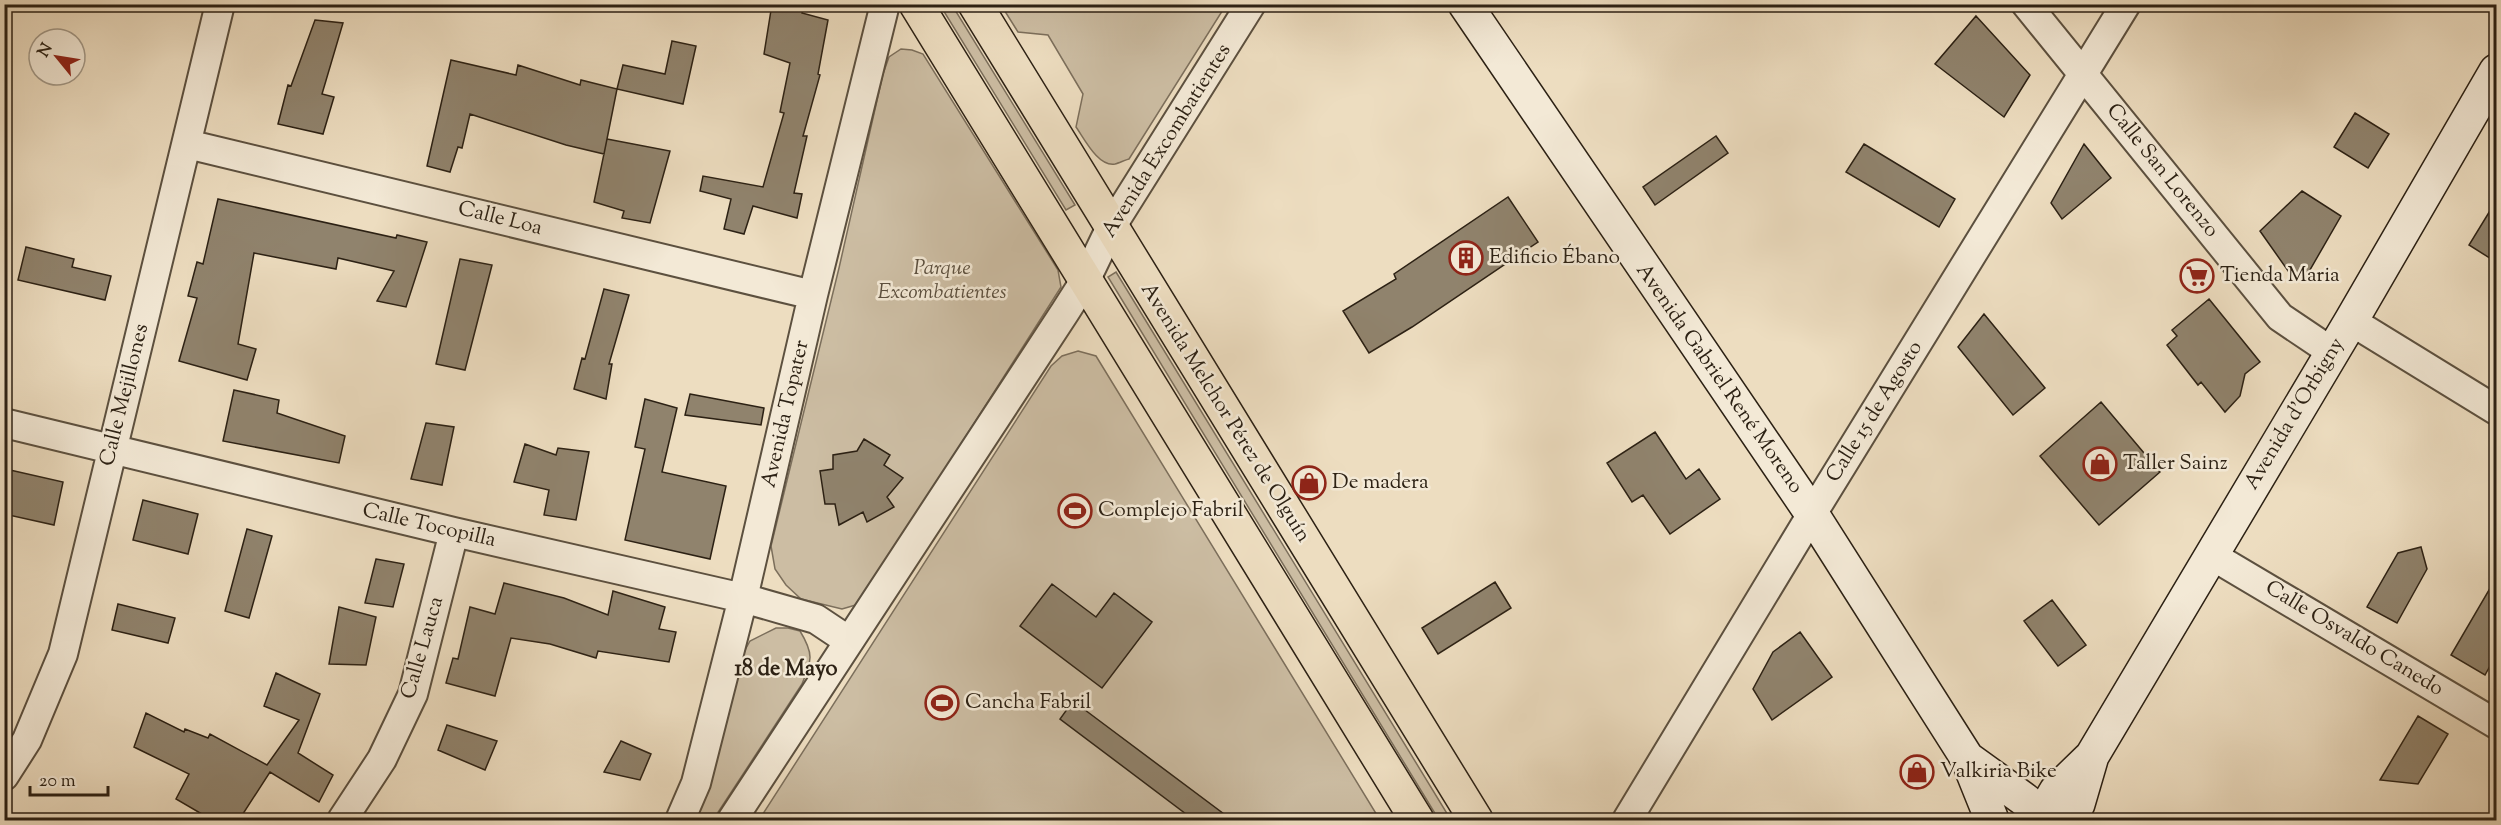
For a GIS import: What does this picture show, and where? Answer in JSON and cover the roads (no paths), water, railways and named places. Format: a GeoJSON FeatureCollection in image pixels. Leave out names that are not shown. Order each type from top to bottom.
{"type":"FeatureCollection","features":[{"type":"Feature","properties":{"kind":"highway"},"geometry":{"type":"LineString","coordinates":[[916,4],[1417,820]]}},
{"type":"Feature","properties":{"kind":"highway","name":"Avenida Melchor Pérez de Olguín"},"geometry":{"type":"LineString","coordinates":[[975,4],[1476,820]]}},
{"type":"Feature","properties":{"kind":"street","name":"Calle Mejillones"},"geometry":{"type":"LineString","coordinates":[[4,777],[27,740],[63,654],[220,4]]}},
{"type":"Feature","properties":{"kind":"street","name":"Avenida Topater"},"geometry":{"type":"LineString","coordinates":[[680,820],[696,783],[885,4]]}},
{"type":"Feature","properties":{"kind":"street","name":"Avenida Excombatientes"},"geometry":{"type":"LineString","coordinates":[[1086,279],[1111,227],[1251,4]]}},
{"type":"Feature","properties":{"kind":"street","name":"Avenida Gabriel René Moreno"},"geometry":{"type":"LineString","coordinates":[[1465,4],[1812,514],[1967,758],[1992,820]]}},
{"type":"Feature","properties":{"kind":"street","name":"Calle San Lorenzo"},"geometry":{"type":"LineString","coordinates":[[2026,4],[2280,317],[2332,352]]}},
{"type":"Feature","properties":{"kind":"street","name":"Calle 15 de Agosto"},"geometry":{"type":"LineString","coordinates":[[1627,820],[1812,514],[2126,4]]}},
{"type":"Feature","properties":{"kind":"street","name":"Avenida d'Orbigny"},"geometry":{"type":"LineString","coordinates":[[2048,819],[2056,791],[2092,756],[2492,88]]}},
{"type":"Feature","properties":{"kind":"street","name":"Calle Loa"},"geometry":{"type":"LineString","coordinates":[[187,144],[813,295]]}},
{"type":"Feature","properties":{"kind":"street"},"geometry":{"type":"LineString","coordinates":[[732,820],[1086,279]]}},
{"type":"Feature","properties":{"kind":"street"},"geometry":{"type":"LineString","coordinates":[[2351,321],[2496,410]]}},
{"type":"Feature","properties":{"kind":"street","name":"Calle Tocopilla"},"geometry":{"type":"LineString","coordinates":[[4,423],[454,532],[742,598],[816,619],[849,641]]}},
{"type":"Feature","properties":{"kind":"street","name":"Calle Lauca"},"geometry":{"type":"LineString","coordinates":[[342,820],[382,759],[413,694],[454,532]]}},
{"type":"Feature","properties":{"kind":"street","name":"Calle Osvaldo Canedo"},"geometry":{"type":"LineString","coordinates":[[2211,555],[2496,723]]}},
{"type":"Feature","properties":{"kind":"street","name":"Avenida Gabriel René Moreno"},"geometry":{"type":"LineString","coordinates":[[1967,758],[2048,819]]}},
{"type":"Feature","properties":{"kind":"place","name":"Edificio Ébano"},"geometry":{"type":"Point","coordinates":[1466,258]}},
{"type":"Feature","properties":{"kind":"place","name":"Tienda Maria"},"geometry":{"type":"Point","coordinates":[2197,276]}},
{"type":"Feature","properties":{"kind":"place","name":"Taller Sainz"},"geometry":{"type":"Point","coordinates":[2100,464]}},
{"type":"Feature","properties":{"kind":"place","name":"De madera"},"geometry":{"type":"Point","coordinates":[1309,483]}},
{"type":"Feature","properties":{"kind":"place","name":"Complejo Fabril"},"geometry":{"type":"Point","coordinates":[1075,511]}},
{"type":"Feature","properties":{"kind":"place","name":"Cancha Fabril"},"geometry":{"type":"Point","coordinates":[942,703]}},
{"type":"Feature","properties":{"kind":"place","name":"Valkiria Bike"},"geometry":{"type":"Point","coordinates":[1917,772]}},
{"type":"Feature","properties":{"kind":"district","name":"18 de Mayo"},"geometry":{"type":"Point","coordinates":[786,670]}},
{"type":"Feature","properties":{"kind":"park label","name":"Parque Excombatientes"},"geometry":{"type":"Point","coordinates":[942,281]}}]}
